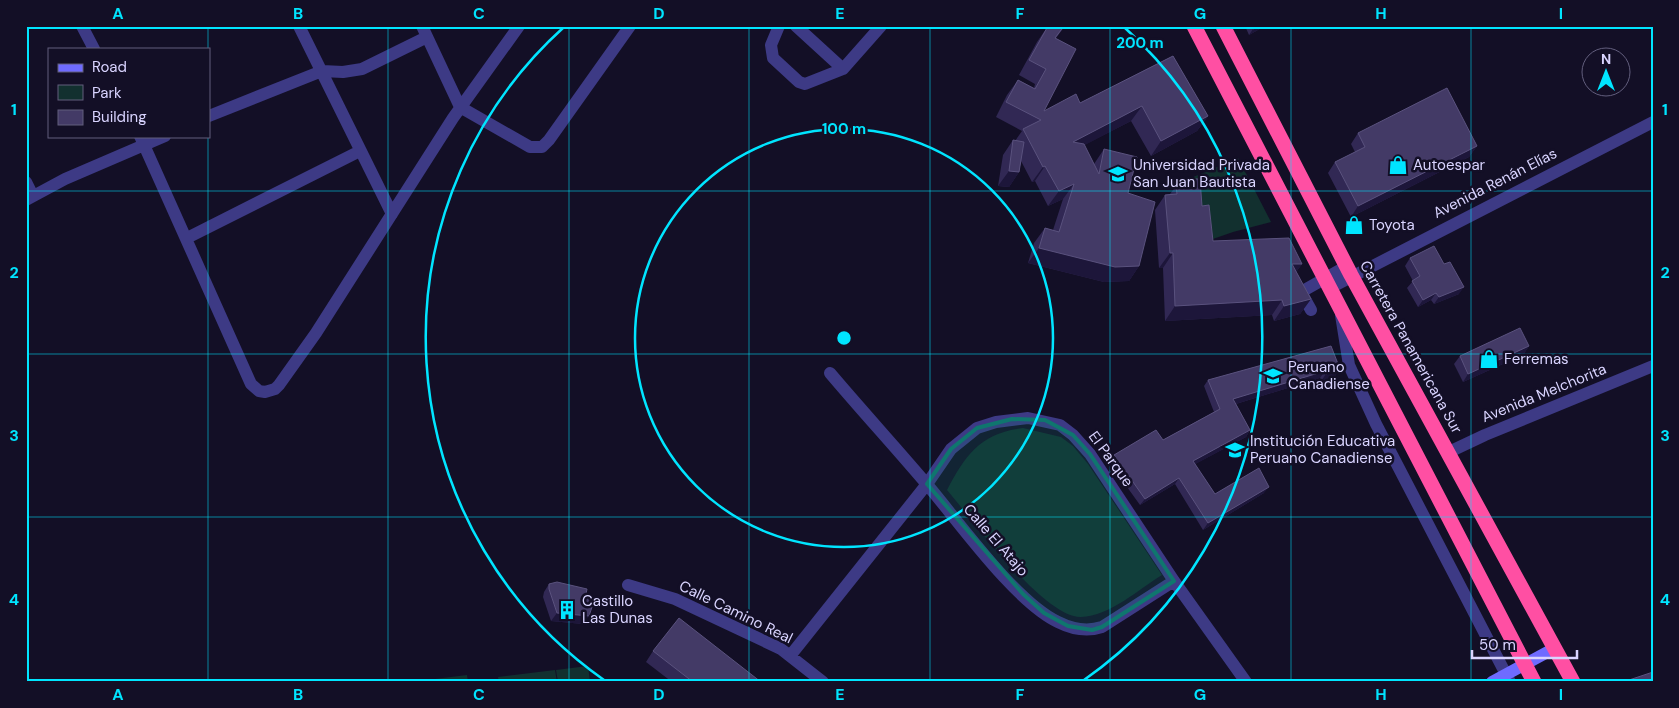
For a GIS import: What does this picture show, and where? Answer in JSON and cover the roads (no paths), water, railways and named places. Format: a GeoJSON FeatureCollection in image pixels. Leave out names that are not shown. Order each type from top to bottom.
{"type":"FeatureCollection","features":[{"type":"Feature","properties":{"kind":"highway"},"geometry":{"type":"LineString","coordinates":[[1194,26],[1534,682]]}},
{"type":"Feature","properties":{"kind":"highway","name":"Carretera Panamericana Sur"},"geometry":{"type":"LineString","coordinates":[[1223,26],[1349,271],[1574,682]]}},
{"type":"Feature","properties":{"kind":"street"},"geometry":{"type":"LineString","coordinates":[[82,26],[93,48]]}},
{"type":"Feature","properties":{"kind":"street"},"geometry":{"type":"LineString","coordinates":[[299,26],[392,214]]}},
{"type":"Feature","properties":{"kind":"street"},"geometry":{"type":"LineString","coordinates":[[143,141],[251,384],[259,391],[270,392],[279,385],[310,340],[460,107],[519,26]]}},
{"type":"Feature","properties":{"kind":"street"},"geometry":{"type":"LineString","coordinates":[[210,116],[322,71],[344,72],[362,68],[424,32],[460,107],[530,147],[542,147],[630,26]]}},
{"type":"Feature","properties":{"kind":"street"},"geometry":{"type":"LineString","coordinates":[[779,26],[771,45],[773,58],[799,82],[812,83],[843,69],[881,26]]}},
{"type":"Feature","properties":{"kind":"street"},"geometry":{"type":"LineString","coordinates":[[796,26],[843,69]]}},
{"type":"Feature","properties":{"kind":"street","name":"Avenida Renán Elías"},"geometry":{"type":"LineString","coordinates":[[1311,310],[1301,292],[1328,283],[1653,122]]}},
{"type":"Feature","properties":{"kind":"street"},"geometry":{"type":"LineString","coordinates":[[26,182],[30,198],[143,141],[156,138]]}},
{"type":"Feature","properties":{"kind":"street"},"geometry":{"type":"LineString","coordinates":[[187,238],[360,151]]}},
{"type":"Feature","properties":{"kind":"street"},"geometry":{"type":"LineString","coordinates":[[1340,308],[1349,365],[1376,424],[1508,678]]}},
{"type":"Feature","properties":{"kind":"street","name":"Avenida Melchorita"},"geometry":{"type":"LineString","coordinates":[[1449,452],[1485,435],[1653,366]]}},
{"type":"Feature","properties":{"kind":"street","name":"Calle El Atajo"},"geometry":{"type":"LineString","coordinates":[[830,373],[1005,576],[1044,614],[1062,624],[1079,629],[1092,630],[1102,627],[1174,581]]}},
{"type":"Feature","properties":{"kind":"street","name":"El Parque"},"geometry":{"type":"LineString","coordinates":[[790,656],[927,484],[951,450],[977,428],[996,422],[1028,418],[1060,426],[1073,435],[1090,454],[1174,581],[1246,682]]}},
{"type":"Feature","properties":{"kind":"street","name":"Calle Camino Real"},"geometry":{"type":"LineString","coordinates":[[628,585],[675,599],[781,649],[823,682]]}},
{"type":"Feature","properties":{"kind":"street"},"geometry":{"type":"LineString","coordinates":[[1492,682],[1508,678],[1525,664],[1555,648]]}},
{"type":"Feature","properties":{"kind":"place","name":"Autoespar"},"geometry":{"type":"Point","coordinates":[1398,165]}},
{"type":"Feature","properties":{"kind":"place","name":"Universidad Privada San Juan Bautista"},"geometry":{"type":"Point","coordinates":[1118,174]}},
{"type":"Feature","properties":{"kind":"place","name":"Toyota"},"geometry":{"type":"Point","coordinates":[1354,225]}},
{"type":"Feature","properties":{"kind":"place","name":"Ferremas"},"geometry":{"type":"Point","coordinates":[1489,359]}},
{"type":"Feature","properties":{"kind":"place","name":"Peruano Canadiense"},"geometry":{"type":"Point","coordinates":[1273,376]}},
{"type":"Feature","properties":{"kind":"place","name":"Institución Educativa Peruano Canadiense"},"geometry":{"type":"Point","coordinates":[1235,450]}},
{"type":"Feature","properties":{"kind":"place","name":"Castillo Las Dunas"},"geometry":{"type":"Point","coordinates":[567,610]}}]}
